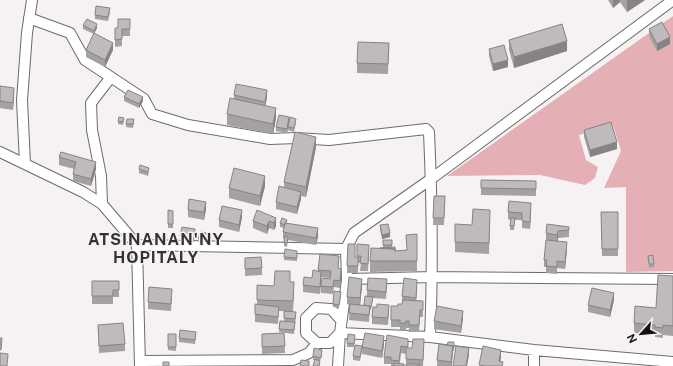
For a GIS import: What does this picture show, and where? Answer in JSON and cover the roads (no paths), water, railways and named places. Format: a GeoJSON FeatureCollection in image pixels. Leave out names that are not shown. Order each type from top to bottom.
{"type":"FeatureCollection","features":[{"type":"Feature","properties":{"kind":"street"},"geometry":{"type":"LineString","coordinates":[[25,164],[22,100],[32,0]]}},
{"type":"Feature","properties":{"kind":"street"},"geometry":{"type":"LineString","coordinates":[[338,366],[341,320],[347,280],[346,249],[354,233],[431,179],[673,0]]}},
{"type":"Feature","properties":{"kind":"street"},"geometry":{"type":"LineString","coordinates":[[29,18],[70,33],[85,60],[144,99],[152,114],[188,125],[270,139],[296,138],[329,140],[426,129],[429,132],[431,179],[432,278],[430,337]]}},
{"type":"Feature","properties":{"kind":"street"},"geometry":{"type":"LineString","coordinates":[[102,204],[102,176],[92,130],[92,103],[111,77]]}},
{"type":"Feature","properties":{"kind":"street"},"geometry":{"type":"LineString","coordinates":[[0,152],[83,192],[102,204],[137,245],[140,364],[293,360],[309,353],[317,343]]}},
{"type":"Feature","properties":{"kind":"street"},"geometry":{"type":"LineString","coordinates":[[137,245],[346,249]]}},
{"type":"Feature","properties":{"kind":"street"},"geometry":{"type":"LineString","coordinates":[[347,280],[432,278],[673,279]]}},
{"type":"Feature","properties":{"kind":"street"},"geometry":{"type":"LineString","coordinates":[[341,320],[331,308],[316,308],[306,318],[306,333],[317,343],[330,343],[340,334],[430,337],[534,350],[673,362]]}},
{"type":"Feature","properties":{"kind":"street"},"geometry":{"type":"LineString","coordinates":[[534,350],[534,366]]}},
{"type":"Feature","properties":{"kind":"district","name":"ATSINANAN'NY HOPITALY"},"geometry":{"type":"Point","coordinates":[156,248]}}]}
